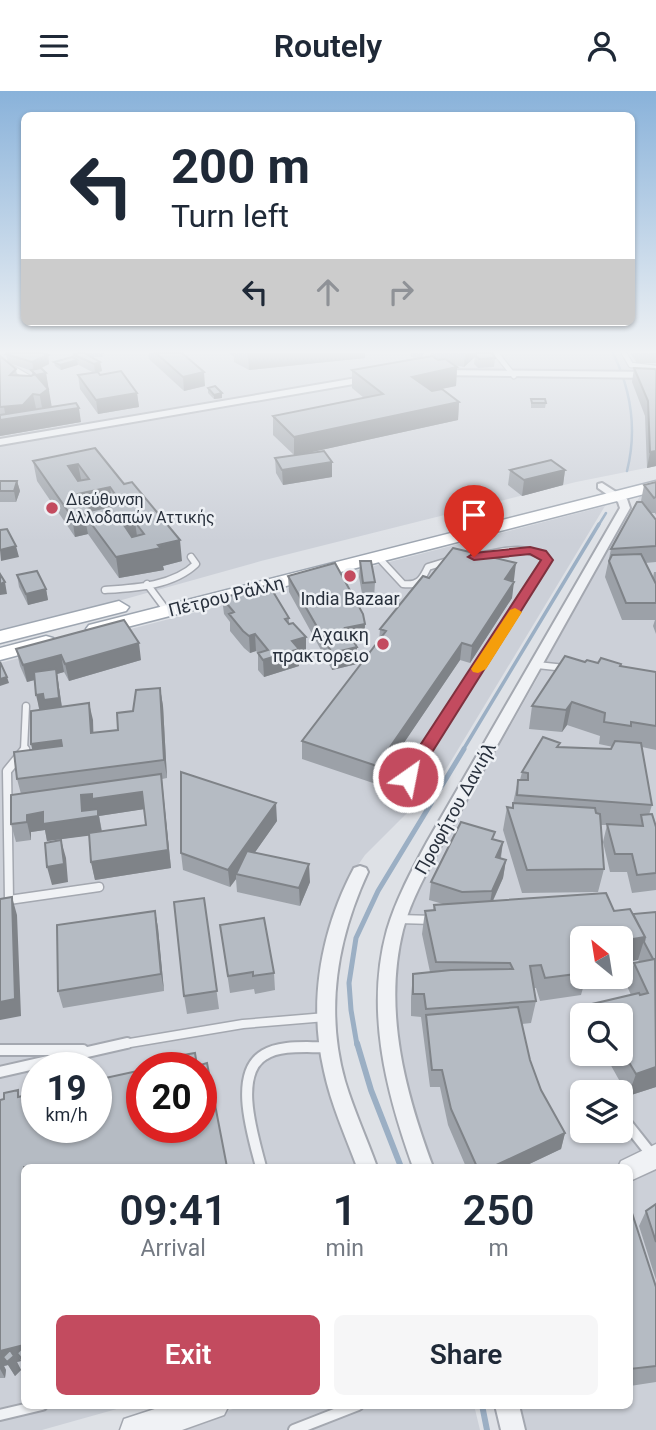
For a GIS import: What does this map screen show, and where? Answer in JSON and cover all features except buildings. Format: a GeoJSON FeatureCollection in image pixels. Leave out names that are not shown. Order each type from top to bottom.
{"type":"FeatureCollection","features":[{"type":"Feature","properties":{"kind":"main road","name":"Πέτρου Ράλλη"},"geometry":{"type":"LineString","coordinates":[[0,654],[157,598],[378,557],[610,491],[656,473]]}},
{"type":"Feature","properties":{"kind":"main road","name":"Πέτρου Ράλλη"},"geometry":{"type":"LineString","coordinates":[[0,637],[610,491],[656,486]]}},
{"type":"Feature","properties":{"kind":"street"},"geometry":{"type":"LineString","coordinates":[[0,442],[156,415]]}},
{"type":"Feature","properties":{"kind":"street","name":"Προφήτου Δανιήλ"},"geometry":{"type":"LineString","coordinates":[[422,1164],[398,1086],[387,1012],[386,983],[399,919],[416,877],[441,830],[625,508],[623,501],[610,491]]}},
{"type":"Feature","properties":{"kind":"street"},"geometry":{"type":"LineString","coordinates":[[359,872],[344,904],[334,938],[326,1017],[328,1047],[336,1082],[366,1164]]}},
{"type":"Feature","properties":{"kind":"street"},"geometry":{"type":"LineString","coordinates":[[633,1168],[655,1157]]}},
{"type":"Feature","properties":{"kind":"street"},"geometry":{"type":"LineString","coordinates":[[135,1430],[201,1409]]}},
{"type":"Feature","properties":{"kind":"street"},"geometry":{"type":"LineString","coordinates":[[508,1409],[513,1430]]}},
{"type":"Feature","properties":{"kind":"lane"},"geometry":{"type":"LineString","coordinates":[[378,557],[402,585],[408,586],[421,581],[428,567],[446,560],[524,550],[537,551],[547,560],[408,777]]}},
{"type":"Feature","properties":{"kind":"lane"},"geometry":{"type":"LineString","coordinates":[[105,590],[157,598],[174,578],[192,569],[196,563],[191,557]]}},
{"type":"Feature","properties":{"kind":"lane"},"geometry":{"type":"LineString","coordinates":[[537,665],[572,669]]}},
{"type":"Feature","properties":{"kind":"lane"},"geometry":{"type":"LineString","coordinates":[[26,706],[26,748],[7,771],[5,900],[99,887]]}},
{"type":"Feature","properties":{"kind":"lane"},"geometry":{"type":"LineString","coordinates":[[399,919],[437,920]]}},
{"type":"Feature","properties":{"kind":"lane"},"geometry":{"type":"LineString","coordinates":[[0,1072],[224,1024],[326,1017]]}},
{"type":"Feature","properties":{"kind":"lane"},"geometry":{"type":"LineString","coordinates":[[260,1164],[246,1086],[250,1069],[263,1056],[272,1052],[328,1047]]}},
{"type":"Feature","properties":{"kind":"lane"},"geometry":{"type":"LineString","coordinates":[[0,1050],[93,1050]]}},
{"type":"Feature","properties":{"kind":"lane"},"geometry":{"type":"LineString","coordinates":[[633,1131],[655,1157]]}},
{"type":"Feature","properties":{"kind":"lane"},"geometry":{"type":"LineString","coordinates":[[0,1415],[25,1409]]}},
{"type":"Feature","properties":{"kind":"lane"},"geometry":{"type":"LineString","coordinates":[[293,1430],[348,1409]]}},
{"type":"Feature","properties":{"kind":"shaded area"},"geometry":{"type":"Polygon","coordinates":[[[0,415],[656,415],[656,466],[576,482],[261,561],[0,634],[0,415]]]}},
{"type":"Feature","properties":{"kind":"shaded area"},"geometry":{"type":"Polygon","coordinates":[[[656,492],[656,1430],[524,1430],[520,1409],[633,1409],[633,1164],[430,1164],[409,1098],[394,1014],[393,989],[400,937],[423,881],[538,677],[564,625],[640,496],[656,492]]]}},
{"type":"Feature","properties":{"kind":"shaded area"},"geometry":{"type":"Polygon","coordinates":[[[605,506],[448,766],[433,787],[365,855],[349,878],[337,907],[318,1026],[319,1043],[326,1081],[355,1164],[21,1164],[21,1409],[117,1409],[42,1430],[0,1430],[0,663],[605,506]]]}},
{"type":"Feature","properties":{"kind":"shaded area"},"geometry":{"type":"Polygon","coordinates":[[[233,1409],[475,1409],[480,1430],[164,1430],[233,1409]]]}},
{"type":"Feature","properties":{"kind":"waterway"},"geometry":{"type":"LineString","coordinates":[[627,471],[632,441],[631,415]]}},
{"type":"Feature","properties":{"kind":"waterway"},"geometry":{"type":"LineString","coordinates":[[598,526],[606,513]]}},
{"type":"Feature","properties":{"kind":"waterway"},"geometry":{"type":"LineString","coordinates":[[463,750],[599,524]]}},
{"type":"Feature","properties":{"kind":"waterway"},"geometry":{"type":"LineString","coordinates":[[357,1045],[349,983],[356,938],[378,891],[464,749]]}},
{"type":"Feature","properties":{"kind":"waterway"},"geometry":{"type":"LineString","coordinates":[[357,1043],[371,1090],[400,1164]]}},
{"type":"Feature","properties":{"kind":"waterway"},"geometry":{"type":"LineString","coordinates":[[483,1409],[487,1430]]}},
{"type":"Feature","properties":{"kind":"slow traffic"},"geometry":{"type":"LineString","coordinates":[[478,669],[515,612]]}},
{"type":"Feature","properties":{"kind":"place","name":"Διεύθυνση Αλλοδαπών Αττικής"},"geometry":{"type":"Point","coordinates":[52,508]}},
{"type":"Feature","properties":{"kind":"place","name":"India Bazaar"},"geometry":{"type":"Point","coordinates":[350,576]}},
{"type":"Feature","properties":{"kind":"place","name":"Αχαικη πρακτορειο"},"geometry":{"type":"Point","coordinates":[383,644]}},
{"type":"Feature","properties":{"kind":"route"},"geometry":{"type":"LineString","coordinates":[[408,777],[547,560],[537,551],[530,550],[474,557]]}}]}
